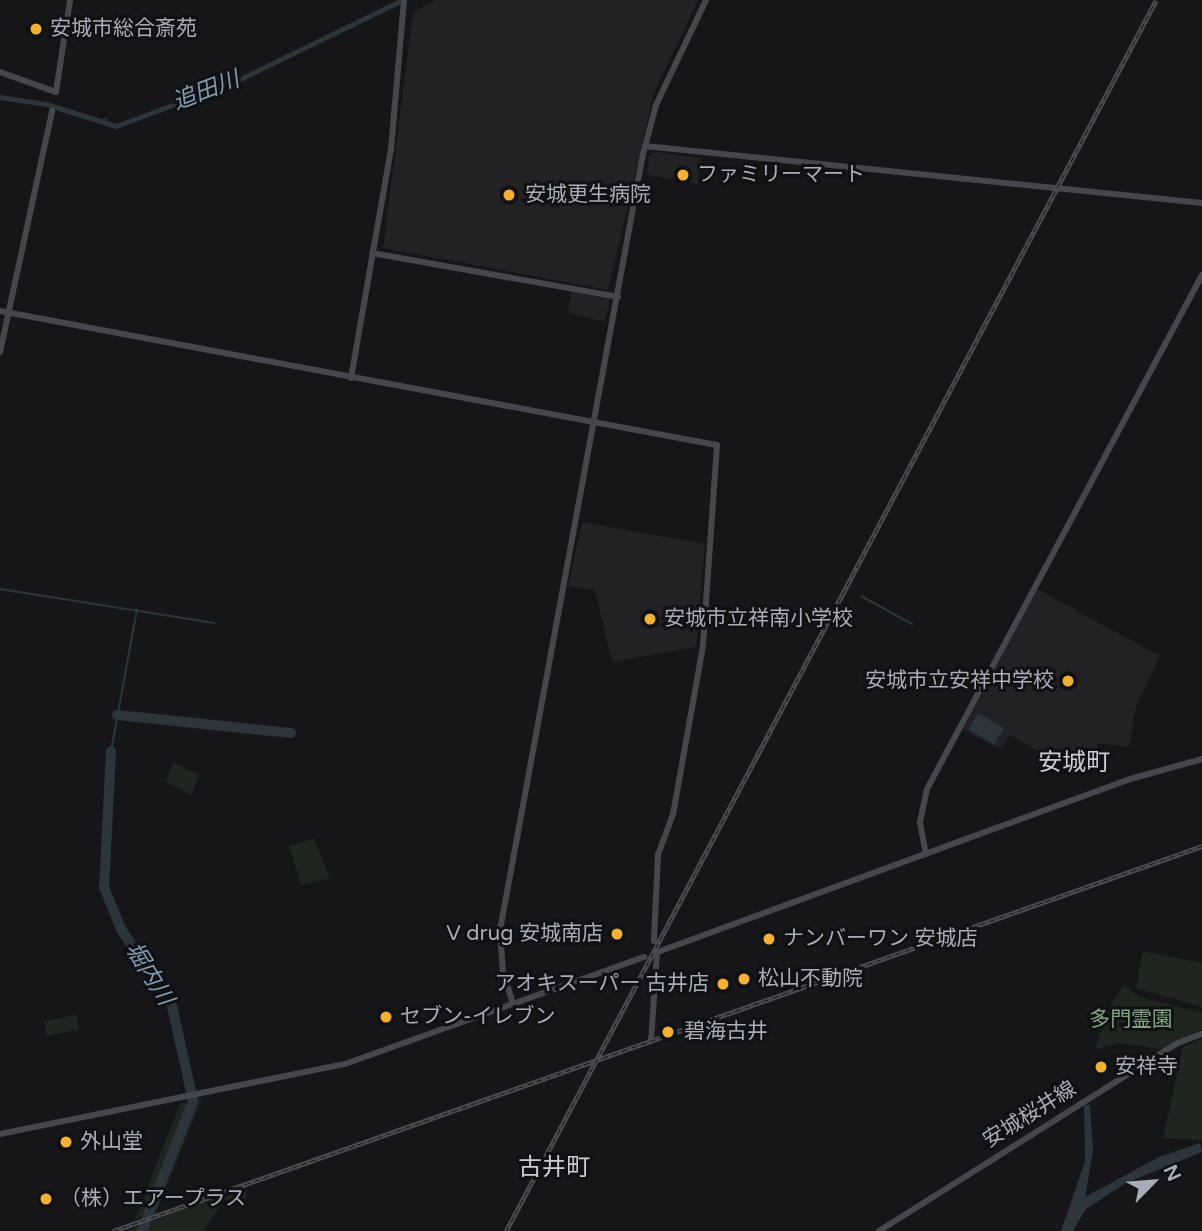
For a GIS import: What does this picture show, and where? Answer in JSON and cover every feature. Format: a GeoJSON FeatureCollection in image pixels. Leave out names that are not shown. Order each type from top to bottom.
{"type":"FeatureCollection","features":[{"type":"Feature","properties":{"kind":"street"},"geometry":{"type":"LineString","coordinates":[[0,72],[56,92],[70,0]]}},
{"type":"Feature","properties":{"kind":"street"},"geometry":{"type":"LineString","coordinates":[[513,1004],[502,972],[500,930],[645,146],[656,105],[706,0]]}},
{"type":"Feature","properties":{"kind":"street"},"geometry":{"type":"LineString","coordinates":[[351,379],[398,102],[404,1]]}},
{"type":"Feature","properties":{"kind":"street"},"geometry":{"type":"LineString","coordinates":[[0,352],[55,102]]}},
{"type":"Feature","properties":{"kind":"street"},"geometry":{"type":"LineString","coordinates":[[645,146],[1202,203]]}},
{"type":"Feature","properties":{"kind":"street"},"geometry":{"type":"LineString","coordinates":[[372,253],[618,296]]}},
{"type":"Feature","properties":{"kind":"street"},"geometry":{"type":"LineString","coordinates":[[926,854],[920,822],[927,789],[1202,275]]}},
{"type":"Feature","properties":{"kind":"street"},"geometry":{"type":"LineString","coordinates":[[0,312],[717,445],[703,646],[673,814],[658,855],[653,941]]}},
{"type":"Feature","properties":{"kind":"street"},"geometry":{"type":"LineString","coordinates":[[651,1041],[656,952],[1130,779],[1202,760]]}},
{"type":"Feature","properties":{"kind":"street"},"geometry":{"type":"LineString","coordinates":[[0,1134],[345,1064],[644,957]]}},
{"type":"Feature","properties":{"kind":"street","name":"安城桜井線"},"geometry":{"type":"LineString","coordinates":[[880,1231],[1178,1043],[1202,1034]]}},
{"type":"Feature","properties":{"kind":"shaded area","name":"安城更生病院"},"geometry":{"type":"Polygon","coordinates":[[[436,0],[698,0],[654,93],[608,290],[383,248],[413,12],[436,0]]]}},
{"type":"Feature","properties":{"kind":"shaded area","name":"ファミリーマート"},"geometry":{"type":"Polygon","coordinates":[[[656,152],[701,158],[698,184],[647,175],[649,157],[656,152]]]}},
{"type":"Feature","properties":{"kind":"shaded area"},"geometry":{"type":"Polygon","coordinates":[[[571,291],[610,297],[605,322],[568,313],[571,291]]]}},
{"type":"Feature","properties":{"kind":"shaded area","name":"安城市立祥南小学校"},"geometry":{"type":"Polygon","coordinates":[[[582,522],[705,544],[696,647],[612,662],[595,590],[568,586],[582,522]]]}},
{"type":"Feature","properties":{"kind":"shaded area","name":"安城市立安祥中学校"},"geometry":{"type":"Polygon","coordinates":[[[1037,589],[1160,656],[1136,706],[1129,747],[1097,743],[1097,762],[1074,772],[1010,735],[1001,749],[963,730],[1037,589]]]}},
{"type":"Feature","properties":{"kind":"shaded area"},"geometry":{"type":"Polygon","coordinates":[[[978,713],[1004,728],[994,744],[968,729],[978,713]]]}},
{"type":"Feature","properties":{"kind":"shaded area"},"geometry":{"type":"Polygon","coordinates":[[[1084,1105],[1090,1105],[1093,1151],[1085,1197],[1159,1157],[1200,1143],[1202,1152],[1126,1183],[1086,1209],[1073,1231],[1061,1231],[1085,1161],[1084,1105]]]}},
{"type":"Feature","properties":{"kind":"green space"},"geometry":{"type":"Polygon","coordinates":[[[173,762],[199,775],[191,795],[166,782],[173,762]]]}},
{"type":"Feature","properties":{"kind":"green space"},"geometry":{"type":"Polygon","coordinates":[[[314,839],[330,878],[301,885],[289,846],[314,839]]]}},
{"type":"Feature","properties":{"kind":"green space"},"geometry":{"type":"Polygon","coordinates":[[[1143,951],[1202,963],[1202,1007],[1136,988],[1143,951]]]}},
{"type":"Feature","properties":{"kind":"green space","name":"多門霊園"},"geometry":{"type":"Polygon","coordinates":[[[1124,985],[1140,997],[1202,1013],[1202,1030],[1161,1049],[1119,1043],[1095,1050],[1109,1008],[1124,985]]]}},
{"type":"Feature","properties":{"kind":"green space"},"geometry":{"type":"Polygon","coordinates":[[[76,1015],[79,1030],[46,1036],[44,1021],[76,1015]]]}},
{"type":"Feature","properties":{"kind":"green space"},"geometry":{"type":"Polygon","coordinates":[[[1202,1039],[1202,1140],[1163,1138],[1183,1047],[1202,1039]]]}},
{"type":"Feature","properties":{"kind":"green space"},"geometry":{"type":"Polygon","coordinates":[[[202,1099],[156,1212],[135,1219],[180,1104],[202,1099]]]}},
{"type":"Feature","properties":{"kind":"green space"},"geometry":{"type":"Polygon","coordinates":[[[246,1185],[246,1198],[225,1200],[203,1231],[127,1231],[246,1185]]]}},
{"type":"Feature","properties":{"kind":"waterway","name":"追田川"},"geometry":{"type":"LineString","coordinates":[[0,97],[46,104],[116,126],[234,82],[402,0]]}},
{"type":"Feature","properties":{"kind":"waterway","name":"追田川"},"geometry":{"type":"LineString","coordinates":[[98,123],[106,119]]}},
{"type":"Feature","properties":{"kind":"waterway"},"geometry":{"type":"LineString","coordinates":[[0,589],[214,623]]}},
{"type":"Feature","properties":{"kind":"waterway"},"geometry":{"type":"LineString","coordinates":[[861,596],[912,624]]}},
{"type":"Feature","properties":{"kind":"waterway"},"geometry":{"type":"LineString","coordinates":[[111,751],[137,609]]}},
{"type":"Feature","properties":{"kind":"waterway","name":"堀内川"},"geometry":{"type":"LineString","coordinates":[[117,715],[291,733]]}},
{"type":"Feature","properties":{"kind":"waterway","name":"堀内川"},"geometry":{"type":"LineString","coordinates":[[111,751],[104,887],[121,929],[172,1006],[193,1101],[142,1231]]}},
{"type":"Feature","properties":{"kind":"railway"},"geometry":{"type":"LineString","coordinates":[[506,1231],[1156,0]]}},
{"type":"Feature","properties":{"kind":"railway"},"geometry":{"type":"LineString","coordinates":[[113,1231],[1202,846]]}},
{"type":"Feature","properties":{"kind":"place","name":"安城市総合斎苑"},"geometry":{"type":"Point","coordinates":[36,29]}},
{"type":"Feature","properties":{"kind":"place","name":"ファミリーマート"},"geometry":{"type":"Point","coordinates":[683,175]}},
{"type":"Feature","properties":{"kind":"place","name":"安城更生病院"},"geometry":{"type":"Point","coordinates":[509,195]}},
{"type":"Feature","properties":{"kind":"place","name":"安城市立祥南小学校"},"geometry":{"type":"Point","coordinates":[650,619]}},
{"type":"Feature","properties":{"kind":"place","name":"安城市立安祥中学校"},"geometry":{"type":"Point","coordinates":[1068,681]}},
{"type":"Feature","properties":{"kind":"place","name":"V drug 安城南店"},"geometry":{"type":"Point","coordinates":[617,934]}},
{"type":"Feature","properties":{"kind":"place","name":"ナンバーワン 安城店"},"geometry":{"type":"Point","coordinates":[769,939]}},
{"type":"Feature","properties":{"kind":"place","name":"松山不動院"},"geometry":{"type":"Point","coordinates":[744,979]}},
{"type":"Feature","properties":{"kind":"place","name":"アオキスーパー 古井店"},"geometry":{"type":"Point","coordinates":[723,984]}},
{"type":"Feature","properties":{"kind":"place","name":"セブン-イレブン"},"geometry":{"type":"Point","coordinates":[386,1017]}},
{"type":"Feature","properties":{"kind":"place","name":"碧海古井"},"geometry":{"type":"Point","coordinates":[668,1032]}},
{"type":"Feature","properties":{"kind":"place","name":"安祥寺"},"geometry":{"type":"Point","coordinates":[1101,1067]}},
{"type":"Feature","properties":{"kind":"place","name":"外山堂"},"geometry":{"type":"Point","coordinates":[66,1142]}},
{"type":"Feature","properties":{"kind":"place","name":"（株）エアープラス"},"geometry":{"type":"Point","coordinates":[46,1199]}},
{"type":"Feature","properties":{"kind":"district","name":"安城町"},"geometry":{"type":"Point","coordinates":[1074,763]}},
{"type":"Feature","properties":{"kind":"district","name":"古井町"},"geometry":{"type":"Point","coordinates":[554,1168]}}]}
